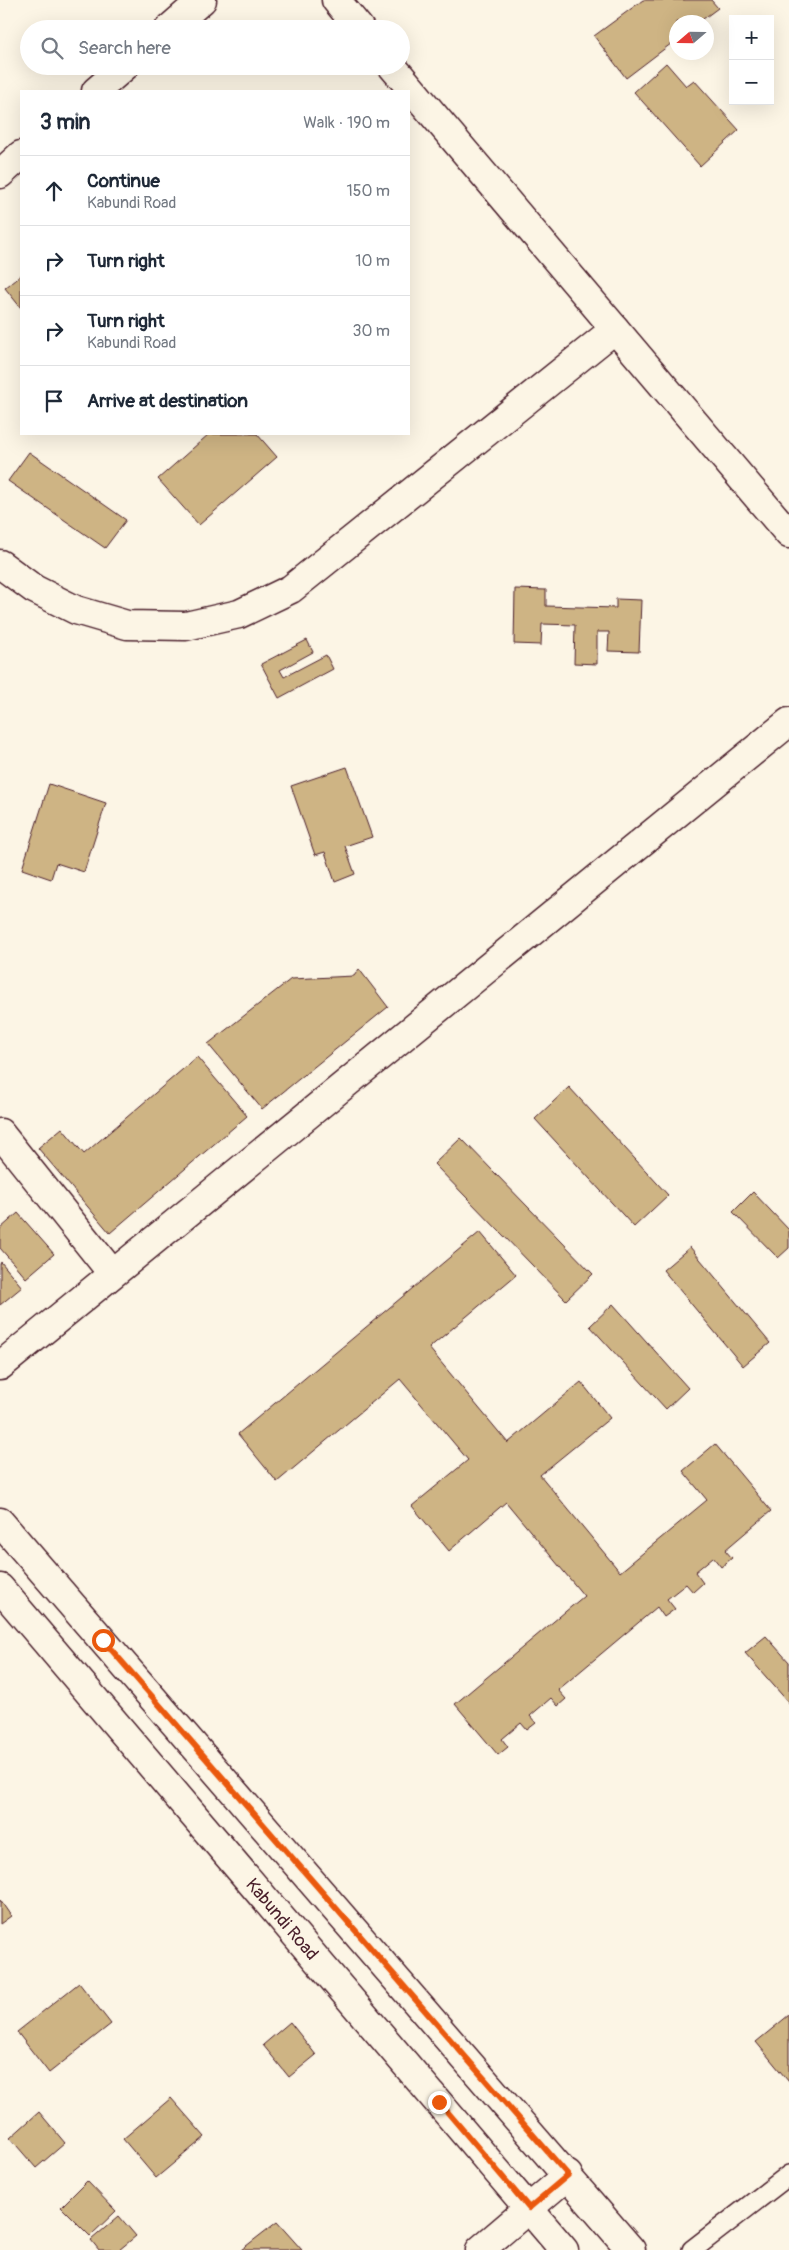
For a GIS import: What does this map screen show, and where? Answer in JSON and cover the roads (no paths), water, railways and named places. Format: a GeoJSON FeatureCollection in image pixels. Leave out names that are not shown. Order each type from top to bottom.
{"type":"FeatureCollection","features":[{"type":"Feature","properties":{"kind":"street"},"geometry":{"type":"LineString","coordinates":[[179,20],[202,0]]}},
{"type":"Feature","properties":{"kind":"street"},"geometry":{"type":"LineString","coordinates":[[336,0],[353,20]]}},
{"type":"Feature","properties":{"kind":"street"},"geometry":{"type":"LineString","coordinates":[[97,90],[115,75]]}},
{"type":"Feature","properties":{"kind":"street"},"geometry":{"type":"LineString","coordinates":[[400,75],[789,534]]}},
{"type":"Feature","properties":{"kind":"street"},"geometry":{"type":"LineString","coordinates":[[0,174],[20,156]]}},
{"type":"Feature","properties":{"kind":"street"},"geometry":{"type":"LineString","coordinates":[[0,564],[34,589],[76,610],[127,624],[186,626],[239,614],[291,588],[615,329]]}},
{"type":"Feature","properties":{"kind":"street"},"geometry":{"type":"LineString","coordinates":[[0,1366],[789,722]]}},
{"type":"Feature","properties":{"kind":"street"},"geometry":{"type":"LineString","coordinates":[[0,1133],[112,1273]]}},
{"type":"Feature","properties":{"kind":"street"},"geometry":{"type":"LineString","coordinates":[[0,1522],[568,2175],[631,2250]]}},
{"type":"Feature","properties":{"kind":"street","name":"Kabundi Road"},"geometry":{"type":"LineString","coordinates":[[0,1588],[564,2250]]}},
{"type":"Feature","properties":{"kind":"street"},"geometry":{"type":"LineString","coordinates":[[480,2250],[568,2175]]}},
{"type":"Feature","properties":{"kind":"lane"},"geometry":{"type":"LineString","coordinates":[[692,2250],[789,2175]]}}]}
